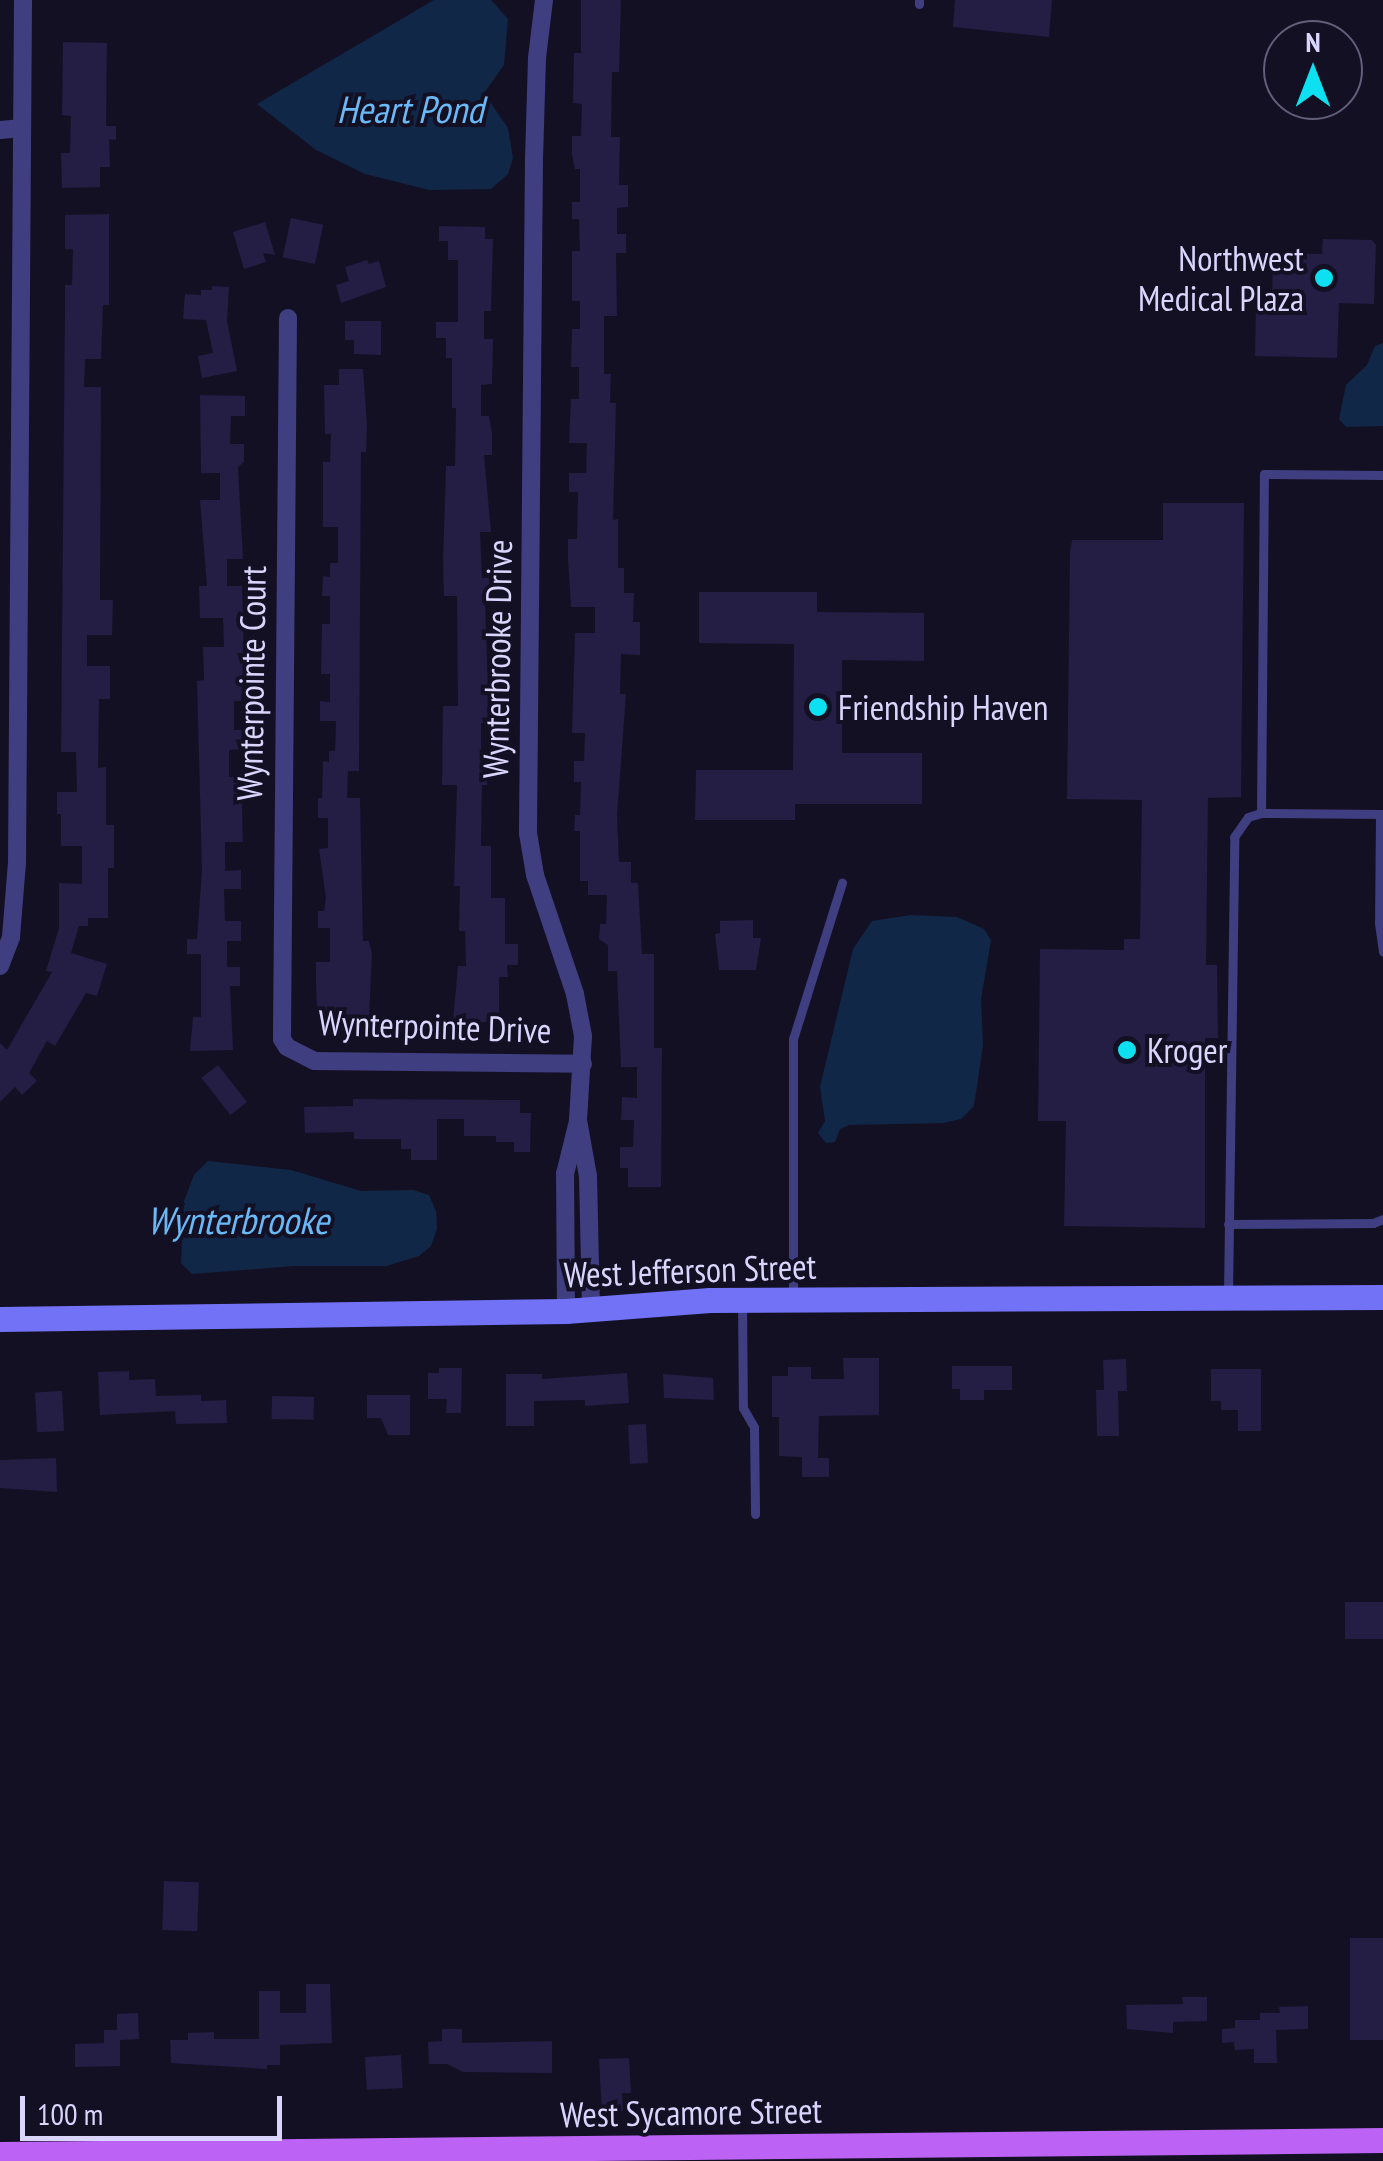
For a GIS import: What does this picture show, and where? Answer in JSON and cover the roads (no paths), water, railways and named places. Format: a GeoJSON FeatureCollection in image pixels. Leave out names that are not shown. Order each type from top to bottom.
{"type":"FeatureCollection","features":[{"type":"Feature","properties":{"kind":"main road","name":"West Sycamore Street"},"geometry":{"type":"LineString","coordinates":[[0,2154],[107,2157],[1347,2151],[1383,2140]]}},
{"type":"Feature","properties":{"kind":"street"},"geometry":{"type":"LineString","coordinates":[[0,966],[12,937],[17,863],[23,0]]}},
{"type":"Feature","properties":{"kind":"street","name":"Wynterbrooke Drive"},"geometry":{"type":"LineString","coordinates":[[544,0],[535,137],[528,832],[535,875],[575,994],[583,1064],[578,1120],[588,1176],[578,1310]]}},
{"type":"Feature","properties":{"kind":"street"},"geometry":{"type":"LineString","coordinates":[[0,130],[22,128]]}},
{"type":"Feature","properties":{"kind":"street","name":"Wynterpointe Court"},"geometry":{"type":"LineString","coordinates":[[287,1048],[279,1030],[288,318]]}},
{"type":"Feature","properties":{"kind":"street"},"geometry":{"type":"LineString","coordinates":[[0,404],[20,405]]}},
{"type":"Feature","properties":{"kind":"street","name":"Wynterpointe Drive"},"geometry":{"type":"LineString","coordinates":[[287,1048],[314,1060],[583,1064]]}},
{"type":"Feature","properties":{"kind":"street","name":"West Jefferson Street"},"geometry":{"type":"LineString","coordinates":[[0,1318],[578,1310],[742,1300],[1383,1296]]}},
{"type":"Feature","properties":{"kind":"lane"},"geometry":{"type":"LineString","coordinates":[[1261,813],[1264,474],[1383,475]]}},
{"type":"Feature","properties":{"kind":"lane"},"geometry":{"type":"LineString","coordinates":[[1228,1296],[1231,853],[1240,826],[1261,813],[1382,814],[1379,923],[1383,952]]}},
{"type":"Feature","properties":{"kind":"lane"},"geometry":{"type":"LineString","coordinates":[[793,1300],[793,1039],[842,883]]}},
{"type":"Feature","properties":{"kind":"lane"},"geometry":{"type":"LineString","coordinates":[[1228,1224],[1373,1223],[1383,1219]]}},
{"type":"Feature","properties":{"kind":"lane"},"geometry":{"type":"LineString","coordinates":[[742,1300],[744,1408],[754,1426],[756,1514]]}},
{"type":"Feature","properties":{"kind":"water","name":"Heart Pond"},"geometry":{"type":"Polygon","coordinates":[[[434,0],[491,0],[508,19],[504,65],[484,93],[508,128],[513,158],[508,174],[491,189],[429,190],[365,174],[316,150],[257,104],[434,0]]]}},
{"type":"Feature","properties":{"kind":"water"},"geometry":{"type":"Polygon","coordinates":[[[1383,343],[1383,426],[1346,427],[1339,419],[1346,385],[1367,365],[1375,346],[1383,343]]]}},
{"type":"Feature","properties":{"kind":"water"},"geometry":{"type":"Polygon","coordinates":[[[911,915],[957,917],[984,929],[991,940],[981,999],[983,1045],[974,1106],[961,1119],[943,1123],[849,1125],[840,1129],[835,1142],[826,1143],[818,1133],[825,1121],[820,1087],[853,949],[872,921],[911,915]]]}},
{"type":"Feature","properties":{"kind":"water","name":"Wynterbrooke"},"geometry":{"type":"Polygon","coordinates":[[[208,1161],[291,1170],[361,1191],[413,1190],[429,1195],[436,1211],[437,1229],[431,1246],[419,1256],[386,1266],[294,1266],[192,1274],[181,1263],[184,1201],[194,1175],[208,1161]]]}},
{"type":"Feature","properties":{"kind":"place","name":"Northwest Medical Plaza"},"geometry":{"type":"Point","coordinates":[1324,278]}},
{"type":"Feature","properties":{"kind":"place","name":"Friendship Haven"},"geometry":{"type":"Point","coordinates":[818,707]}},
{"type":"Feature","properties":{"kind":"place","name":"Kroger"},"geometry":{"type":"Point","coordinates":[1127,1050]}}]}
